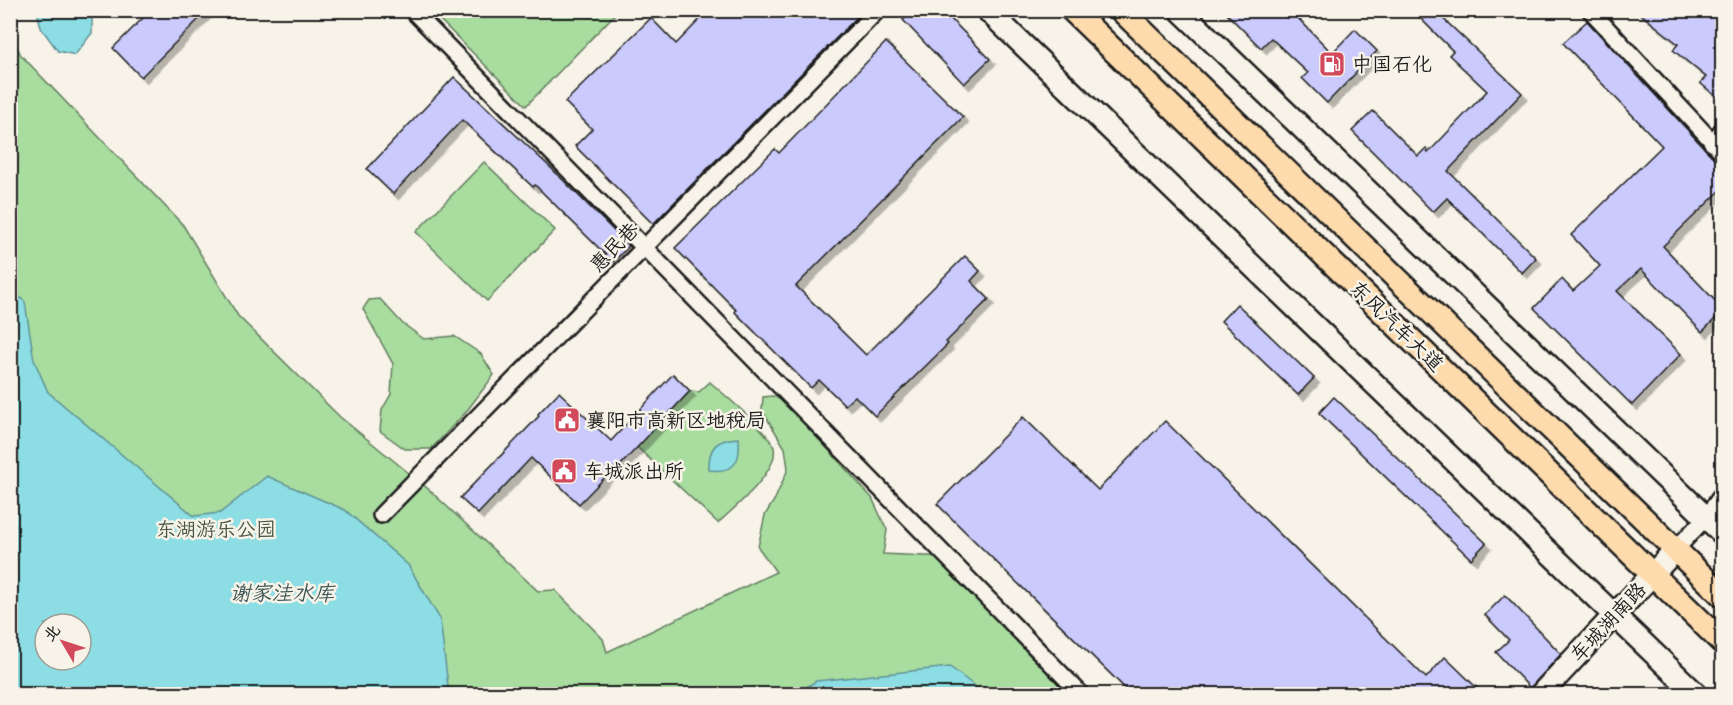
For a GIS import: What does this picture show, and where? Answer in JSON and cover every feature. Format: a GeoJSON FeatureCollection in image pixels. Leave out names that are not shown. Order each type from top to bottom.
{"type":"FeatureCollection","features":[{"type":"Feature","properties":{"kind":"main road","name":"东风汽车大道"},"geometry":{"type":"LineString","coordinates":[[1072,10],[1722,642]]}},
{"type":"Feature","properties":{"kind":"main road","name":"东风汽车大道"},"geometry":{"type":"LineString","coordinates":[[1121,10],[1722,595]]}},
{"type":"Feature","properties":{"kind":"street"},"geometry":{"type":"LineString","coordinates":[[412,10],[1081,694]]}},
{"type":"Feature","properties":{"kind":"street","name":"惠民巷"},"geometry":{"type":"LineString","coordinates":[[381,515],[878,10]]}},
{"type":"Feature","properties":{"kind":"street"},"geometry":{"type":"LineString","coordinates":[[987,10],[1696,694]]}},
{"type":"Feature","properties":{"kind":"street"},"geometry":{"type":"LineString","coordinates":[[1180,10],[1722,533]]}},
{"type":"Feature","properties":{"kind":"street"},"geometry":{"type":"LineString","coordinates":[[1590,10],[1717,147]]}},
{"type":"Feature","properties":{"kind":"street"},"geometry":{"type":"LineString","coordinates":[[1717,147],[1722,130]]}},
{"type":"Feature","properties":{"kind":"street"},"geometry":{"type":"LineString","coordinates":[[1676,549],[1706,517],[1722,495]]}},
{"type":"Feature","properties":{"kind":"street","name":"车城湖南路"},"geometry":{"type":"LineString","coordinates":[[1541,694],[1676,549]]}},
{"type":"Feature","properties":{"kind":"green space"},"geometry":{"type":"Polygon","coordinates":[[[431,11],[618,11],[526,106],[431,11]]]}},
{"type":"Feature","properties":{"kind":"green space","name":"东湖游乐公园"},"geometry":{"type":"Polygon","coordinates":[[[11,35],[21,55],[183,225],[238,316],[340,417],[426,487],[538,591],[555,590],[603,639],[607,652],[776,572],[758,547],[765,515],[788,469],[785,448],[762,410],[763,397],[773,396],[785,402],[872,498],[887,530],[883,554],[947,557],[1081,694],[11,694],[11,35]]]}},
{"type":"Feature","properties":{"kind":"green space"},"geometry":{"type":"Polygon","coordinates":[[[484,162],[555,230],[487,301],[416,232],[484,162]]]}},
{"type":"Feature","properties":{"kind":"green space"},"geometry":{"type":"Polygon","coordinates":[[[380,299],[402,323],[424,339],[454,336],[481,354],[494,375],[466,412],[431,449],[405,449],[380,431],[382,410],[391,394],[393,364],[363,309],[369,300],[380,299]]]}},
{"type":"Feature","properties":{"kind":"green space"},"geometry":{"type":"Polygon","coordinates":[[[710,382],[755,423],[771,441],[774,448],[774,457],[763,478],[718,523],[637,447],[690,391],[699,392],[710,382]]]}},
{"type":"Feature","properties":{"kind":"water"},"geometry":{"type":"Polygon","coordinates":[[[37,11],[92,11],[92,33],[75,55],[58,51],[41,28],[37,11]]]}},
{"type":"Feature","properties":{"kind":"water","name":"谢家洼水库"},"geometry":{"type":"Polygon","coordinates":[[[10,288],[25,302],[34,360],[48,392],[194,516],[220,513],[267,476],[345,510],[408,565],[440,619],[449,694],[11,694],[10,288]]]}},
{"type":"Feature","properties":{"kind":"water"},"geometry":{"type":"Polygon","coordinates":[[[739,438],[739,454],[734,464],[725,470],[709,470],[710,455],[715,445],[725,440],[739,438]]]}},
{"type":"Feature","properties":{"kind":"water"},"geometry":{"type":"Polygon","coordinates":[[[950,667],[985,694],[795,694],[816,681],[950,667]]]}},
{"type":"Feature","properties":{"kind":"building"},"geometry":{"type":"Polygon","coordinates":[[[151,10],[208,10],[141,77],[113,48],[151,10]]]}},
{"type":"Feature","properties":{"kind":"building"},"geometry":{"type":"Polygon","coordinates":[[[709,10],[864,10],[653,224],[575,146],[592,129],[565,102],[651,18],[676,44],[709,10]]]}},
{"type":"Feature","properties":{"kind":"building"},"geometry":{"type":"Polygon","coordinates":[[[913,10],[942,10],[990,59],[964,84],[903,20],[913,10]]]}},
{"type":"Feature","properties":{"kind":"building"},"geometry":{"type":"Polygon","coordinates":[[[1223,10],[1290,10],[1332,53],[1355,29],[1377,51],[1327,103],[1302,78],[1308,73],[1271,38],[1261,48],[1223,10]]]}},
{"type":"Feature","properties":{"kind":"building"},"geometry":{"type":"Polygon","coordinates":[[[1412,10],[1434,10],[1522,93],[1448,171],[1536,258],[1522,273],[1447,198],[1433,212],[1352,131],[1373,111],[1418,156],[1426,148],[1428,153],[1487,91],[1449,55],[1453,51],[1412,10]]]}},
{"type":"Feature","properties":{"kind":"building"},"geometry":{"type":"Polygon","coordinates":[[[1636,10],[1722,10],[1722,101],[1700,83],[1706,77],[1673,50],[1678,44],[1636,10]]]}},
{"type":"Feature","properties":{"kind":"building"},"geometry":{"type":"Polygon","coordinates":[[[1587,21],[1706,150],[1722,162],[1722,189],[1663,246],[1722,308],[1722,312],[1702,332],[1641,269],[1617,291],[1681,354],[1632,405],[1534,308],[1562,279],[1573,291],[1600,266],[1571,235],[1662,146],[1563,43],[1587,21]]]}},
{"type":"Feature","properties":{"kind":"building"},"geometry":{"type":"Polygon","coordinates":[[[886,42],[963,117],[796,286],[866,355],[965,256],[980,271],[971,281],[989,299],[946,342],[948,344],[875,416],[855,396],[845,405],[819,380],[811,388],[675,248],[775,149],[779,153],[886,42]]]}},
{"type":"Feature","properties":{"kind":"building"},"geometry":{"type":"Polygon","coordinates":[[[454,77],[551,168],[629,246],[613,262],[535,185],[533,187],[462,120],[393,194],[367,169],[454,77]]]}},
{"type":"Feature","properties":{"kind":"building"},"geometry":{"type":"Polygon","coordinates":[[[1237,304],[1314,378],[1298,395],[1221,321],[1237,304]]]}},
{"type":"Feature","properties":{"kind":"building"},"geometry":{"type":"Polygon","coordinates":[[[673,374],[690,391],[617,469],[615,467],[579,504],[531,458],[478,514],[460,498],[559,392],[611,441],[673,374]]]}},
{"type":"Feature","properties":{"kind":"building"},"geometry":{"type":"Polygon","coordinates":[[[1334,397],[1486,543],[1471,559],[1319,413],[1334,397]]]}},
{"type":"Feature","properties":{"kind":"building"},"geometry":{"type":"Polygon","coordinates":[[[1023,417],[1098,490],[1165,421],[1426,678],[1445,657],[1483,694],[1131,694],[937,504],[1023,417]]]}},
{"type":"Feature","properties":{"kind":"building"},"geometry":{"type":"Polygon","coordinates":[[[1505,595],[1561,654],[1530,688],[1496,652],[1509,640],[1485,615],[1505,595]]]}},
{"type":"Feature","properties":{"kind":"place","name":"中国石化"},"geometry":{"type":"Point","coordinates":[1332,64]}},
{"type":"Feature","properties":{"kind":"place","name":"襄阳市高新区地税局"},"geometry":{"type":"Point","coordinates":[567,420]}},
{"type":"Feature","properties":{"kind":"place","name":"车城派出所"},"geometry":{"type":"Point","coordinates":[564,471]}}]}
